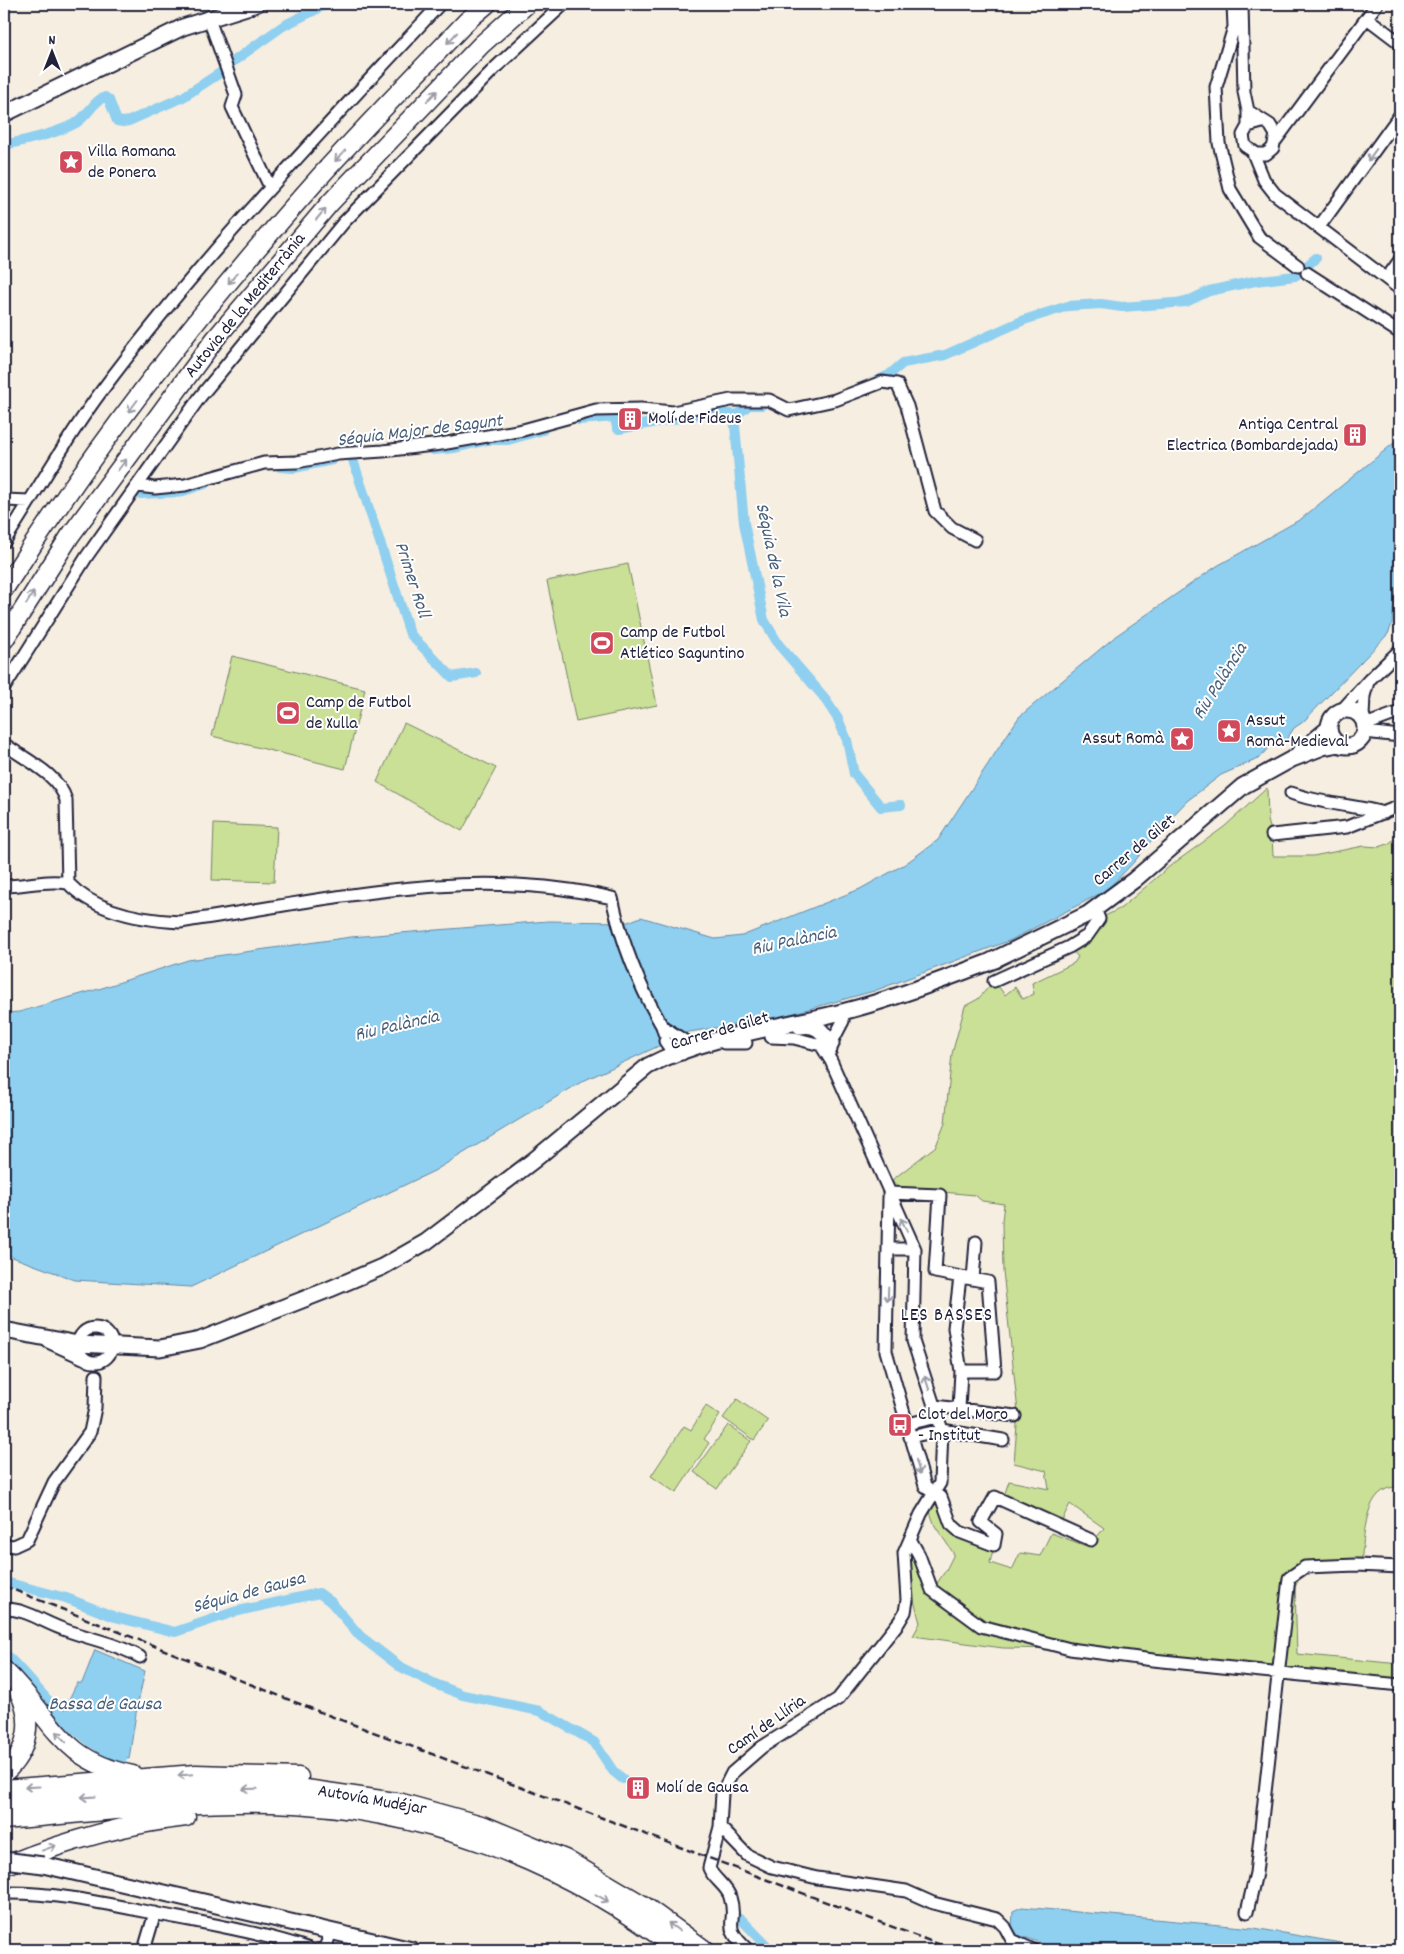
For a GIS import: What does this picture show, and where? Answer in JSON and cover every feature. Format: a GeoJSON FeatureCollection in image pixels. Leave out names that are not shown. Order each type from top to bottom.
{"type":"FeatureCollection","features":[{"type":"Feature","properties":{"kind":"highway","name":"Autovia de la Mediterrània"},"geometry":{"type":"LineString","coordinates":[[4,589],[53,512],[200,317],[317,180],[467,21],[487,4]]}},
{"type":"Feature","properties":{"kind":"highway","name":"Autovia de la Mediterrània"},"geometry":{"type":"LineString","coordinates":[[4,640],[70,536],[215,339],[330,203],[481,45],[527,4]]}},
{"type":"Feature","properties":{"kind":"highway"},"geometry":{"type":"LineString","coordinates":[[4,1773],[22,1752],[28,1725],[27,1712],[8,1674]]}},
{"type":"Feature","properties":{"kind":"highway"},"geometry":{"type":"LineString","coordinates":[[8,1674],[57,1734],[73,1750],[100,1766],[151,1778]]}},
{"type":"Feature","properties":{"kind":"highway"},"geometry":{"type":"LineString","coordinates":[[4,1789],[196,1774],[301,1777],[402,1793],[487,1818],[568,1853],[603,1872],[643,1905]]}},
{"type":"Feature","properties":{"kind":"highway","name":"Autovía Mudéjar"},"geometry":{"type":"LineString","coordinates":[[4,1802],[196,1789],[299,1788],[402,1802],[485,1826],[564,1858],[643,1905],[704,1950]]}},
{"type":"Feature","properties":{"kind":"highway","name":"Autovía Mudéjar"},"geometry":{"type":"LineString","coordinates":[[4,1820],[240,1803],[327,1807],[377,1814],[447,1831],[510,1853],[560,1875],[618,1908],[678,1950]]}},
{"type":"Feature","properties":{"kind":"highway"},"geometry":{"type":"LineString","coordinates":[[4,1866],[58,1845],[128,1827],[200,1816],[282,1813],[351,1818],[403,1828],[475,1847],[560,1875]]}},
{"type":"Feature","properties":{"kind":"main road"},"geometry":{"type":"LineString","coordinates":[[4,114],[168,34],[256,4]]}},
{"type":"Feature","properties":{"kind":"main road"},"geometry":{"type":"LineString","coordinates":[[1342,710],[1353,710],[1364,725],[1357,743],[1345,746],[1332,738],[1329,728],[1332,717],[1342,710]]}},
{"type":"Feature","properties":{"kind":"main road","name":"Carrer de Gilet"},"geometry":{"type":"LineString","coordinates":[[1292,759],[1329,728]]}},
{"type":"Feature","properties":{"kind":"main road","name":"Carrer de Gilet"},"geometry":{"type":"LineString","coordinates":[[616,1094],[648,1066],[694,1047],[751,1038],[845,1016],[995,960],[1095,909],[1134,880],[1242,786],[1292,759],[1323,747],[1339,744]]}},
{"type":"Feature","properties":{"kind":"main road"},"geometry":{"type":"LineString","coordinates":[[817,1027],[826,1020],[845,1016]]}},
{"type":"Feature","properties":{"kind":"main road"},"geometry":{"type":"LineString","coordinates":[[751,1038],[808,1025],[817,1027]]}},
{"type":"Feature","properties":{"kind":"main road"},"geometry":{"type":"LineString","coordinates":[[817,1027],[826,1045]]}},
{"type":"Feature","properties":{"kind":"main road","name":"Carrer de Gilet"},"geometry":{"type":"LineString","coordinates":[[616,1094],[650,1075],[697,1055],[751,1038],[771,1037],[817,1027]]}},
{"type":"Feature","properties":{"kind":"main road"},"geometry":{"type":"LineString","coordinates":[[4,1330],[40,1338],[83,1355],[113,1347],[160,1348],[200,1340],[382,1267],[426,1242],[616,1094]]}},
{"type":"Feature","properties":{"kind":"main road"},"geometry":{"type":"LineString","coordinates":[[4,1860],[43,1865],[412,1950]]}},
{"type":"Feature","properties":{"kind":"street"},"geometry":{"type":"LineString","coordinates":[[4,542],[99,394],[172,301],[270,187],[440,4]]}},
{"type":"Feature","properties":{"kind":"street"},"geometry":{"type":"LineString","coordinates":[[4,688],[87,556],[200,396],[344,222],[496,67],[564,4]]}},
{"type":"Feature","properties":{"kind":"street"},"geometry":{"type":"LineString","coordinates":[[1233,4],[1234,27],[1216,87],[1219,143],[1230,189],[1259,237],[1298,266]]}},
{"type":"Feature","properties":{"kind":"street"},"geometry":{"type":"LineString","coordinates":[[1242,4],[1244,92],[1248,111],[1248,126],[1245,130],[1243,141],[1245,146],[1253,153],[1268,187],[1275,194],[1400,289]]}},
{"type":"Feature","properties":{"kind":"street"},"geometry":{"type":"LineString","coordinates":[[1260,170],[1266,154],[1273,148],[1276,140],[1377,4]]}},
{"type":"Feature","properties":{"kind":"street"},"geometry":{"type":"LineString","coordinates":[[1366,18],[1400,43]]}},
{"type":"Feature","properties":{"kind":"street"},"geometry":{"type":"LineString","coordinates":[[209,19],[236,95],[232,107],[270,187]]}},
{"type":"Feature","properties":{"kind":"street"},"geometry":{"type":"LineString","coordinates":[[1248,111],[1276,134],[1276,140]]}},
{"type":"Feature","properties":{"kind":"street"},"geometry":{"type":"LineString","coordinates":[[1319,227],[1400,115]]}},
{"type":"Feature","properties":{"kind":"street"},"geometry":{"type":"LineString","coordinates":[[1248,126],[1266,124],[1276,126],[1291,120]]}},
{"type":"Feature","properties":{"kind":"street"},"geometry":{"type":"LineString","coordinates":[[1253,153],[1266,154]]}},
{"type":"Feature","properties":{"kind":"street"},"geometry":{"type":"LineString","coordinates":[[1387,278],[1400,260]]}},
{"type":"Feature","properties":{"kind":"street"},"geometry":{"type":"LineString","coordinates":[[1307,273],[1400,333]]}},
{"type":"Feature","properties":{"kind":"street"},"geometry":{"type":"LineString","coordinates":[[137,486],[155,488],[185,485],[264,463],[297,462],[338,454],[441,444],[522,430],[596,410],[641,408],[673,412],[731,400],[769,400],[789,410],[835,400],[882,382],[897,384],[907,406],[935,511],[952,528],[975,540]]}},
{"type":"Feature","properties":{"kind":"street"},"geometry":{"type":"LineString","coordinates":[[4,500],[30,501]]}},
{"type":"Feature","properties":{"kind":"street"},"geometry":{"type":"LineString","coordinates":[[1342,710],[1400,650]]}},
{"type":"Feature","properties":{"kind":"street"},"geometry":{"type":"LineString","coordinates":[[1364,725],[1364,696],[1369,680]]}},
{"type":"Feature","properties":{"kind":"street"},"geometry":{"type":"LineString","coordinates":[[1364,725],[1400,712]]}},
{"type":"Feature","properties":{"kind":"street"},"geometry":{"type":"LineString","coordinates":[[1364,725],[1400,736]]}},
{"type":"Feature","properties":{"kind":"street"},"geometry":{"type":"LineString","coordinates":[[4,744],[46,773],[63,790],[66,800],[68,883]]}},
{"type":"Feature","properties":{"kind":"street"},"geometry":{"type":"LineString","coordinates":[[1291,793],[1323,803],[1362,807],[1384,813]]}},
{"type":"Feature","properties":{"kind":"street"},"geometry":{"type":"LineString","coordinates":[[1272,835],[1346,827],[1400,806]]}},
{"type":"Feature","properties":{"kind":"street"},"geometry":{"type":"LineString","coordinates":[[4,886],[18,886],[38,881],[68,883],[76,891],[103,906],[148,920],[180,922],[389,891],[439,886],[495,883],[532,885],[612,898],[617,921],[643,993],[662,1026],[667,1057],[671,1060],[660,1065],[650,1075]]}},
{"type":"Feature","properties":{"kind":"street"},"geometry":{"type":"LineString","coordinates":[[994,981],[1087,936],[1099,919],[1095,909]]}},
{"type":"Feature","properties":{"kind":"street"},"geometry":{"type":"LineString","coordinates":[[826,1045],[845,1016]]}},
{"type":"Feature","properties":{"kind":"street"},"geometry":{"type":"LineString","coordinates":[[662,1026],[694,1047]]}},
{"type":"Feature","properties":{"kind":"street"},"geometry":{"type":"LineString","coordinates":[[667,1057],[677,1044],[676,1035]]}},
{"type":"Feature","properties":{"kind":"street"},"geometry":{"type":"LineString","coordinates":[[771,1037],[794,1038],[826,1045]]}},
{"type":"Feature","properties":{"kind":"street"},"geometry":{"type":"LineString","coordinates":[[667,1057],[751,1038]]}},
{"type":"Feature","properties":{"kind":"street"},"geometry":{"type":"LineString","coordinates":[[826,1045],[915,1250],[889,1249]]}},
{"type":"Feature","properties":{"kind":"street"},"geometry":{"type":"LineString","coordinates":[[889,1192],[940,1195],[935,1272],[988,1282],[995,1371],[961,1371]]}},
{"type":"Feature","properties":{"kind":"street"},"geometry":{"type":"LineString","coordinates":[[889,1192],[886,1351],[925,1486],[941,1497],[951,1524],[960,1532],[994,1545],[996,1534],[981,1522],[995,1497],[1091,1540]]}},
{"type":"Feature","properties":{"kind":"street"},"geometry":{"type":"LineString","coordinates":[[973,1279],[976,1242]]}},
{"type":"Feature","properties":{"kind":"street","name":"Camí de Llíria"},"geometry":{"type":"LineString","coordinates":[[748,1950],[735,1938],[731,1930],[730,1895],[711,1874],[709,1868],[720,1827],[722,1793],[726,1783],[740,1764],[762,1747],[838,1698],[899,1622],[905,1612],[907,1600],[904,1553],[921,1514],[940,1483],[942,1430],[913,1340],[915,1250]]}},
{"type":"Feature","properties":{"kind":"street"},"geometry":{"type":"LineString","coordinates":[[959,1408],[961,1371],[954,1328],[960,1277]]}},
{"type":"Feature","properties":{"kind":"street"},"geometry":{"type":"LineString","coordinates":[[4,1545],[14,1546],[27,1540],[54,1482],[90,1432],[95,1408],[96,1376],[100,1362],[109,1357],[113,1347]]}},
{"type":"Feature","properties":{"kind":"street"},"geometry":{"type":"LineString","coordinates":[[83,1355],[100,1362]]}},
{"type":"Feature","properties":{"kind":"street"},"geometry":{"type":"LineString","coordinates":[[83,1355],[96,1376]]}},
{"type":"Feature","properties":{"kind":"street"},"geometry":{"type":"LineString","coordinates":[[907,1424],[936,1411],[959,1408],[1015,1416]]}},
{"type":"Feature","properties":{"kind":"street"},"geometry":{"type":"LineString","coordinates":[[910,1437],[942,1430],[1003,1440]]}},
{"type":"Feature","properties":{"kind":"street"},"geometry":{"type":"LineString","coordinates":[[910,1539],[919,1555],[932,1590],[981,1626],[1070,1649],[1153,1660],[1400,1685]]}},
{"type":"Feature","properties":{"kind":"street"},"geometry":{"type":"LineString","coordinates":[[1247,1912],[1256,1874],[1273,1706],[1289,1578],[1305,1567],[1356,1565],[1400,1567]]}},
{"type":"Feature","properties":{"kind":"street"},"geometry":{"type":"LineString","coordinates":[[4,1609],[15,1609],[62,1629],[127,1649],[140,1657]]}},
{"type":"Feature","properties":{"kind":"street"},"geometry":{"type":"LineString","coordinates":[[720,1827],[748,1855],[772,1867],[817,1878],[906,1891],[933,1903],[997,1919],[1005,1927],[1012,1940],[1033,1950]]}},
{"type":"Feature","properties":{"kind":"street"},"geometry":{"type":"LineString","coordinates":[[4,1893],[34,1892],[155,1913],[278,1938],[318,1950],[325,1948],[331,1932]]}},
{"type":"Feature","properties":{"kind":"street"},"geometry":{"type":"LineString","coordinates":[[144,1950],[155,1913]]}},
{"type":"Feature","properties":{"kind":"green space","name":"Camp de Futbol Atlético Saguntino"},"geometry":{"type":"Polygon","coordinates":[[[628,564],[657,705],[576,722],[547,581],[628,564]]]}},
{"type":"Feature","properties":{"kind":"green space","name":"Camp de Futbol de Xulla"},"geometry":{"type":"Polygon","coordinates":[[[232,656],[365,689],[345,769],[212,736],[232,656]]]}},
{"type":"Feature","properties":{"kind":"green space"},"geometry":{"type":"Polygon","coordinates":[[[404,723],[496,768],[462,831],[377,782],[404,723]]]}},
{"type":"Feature","properties":{"kind":"green space"},"geometry":{"type":"Polygon","coordinates":[[[1267,788],[1268,820],[1272,835],[1273,856],[1313,856],[1364,846],[1379,847],[1388,844],[1400,835],[1400,1487],[1388,1488],[1379,1494],[1372,1503],[1365,1526],[1361,1562],[1305,1567],[1295,1587],[1297,1654],[1400,1664],[1400,1685],[1070,1649],[1003,1648],[913,1636],[920,1623],[912,1593],[910,1539],[933,1589],[954,1554],[935,1526],[927,1504],[933,1493],[951,1524],[994,1545],[990,1563],[1012,1570],[1020,1553],[1040,1556],[1051,1533],[1089,1547],[1104,1528],[1070,1504],[1061,1522],[1004,1496],[1009,1481],[1049,1489],[1046,1471],[1014,1463],[1018,1412],[1003,1271],[1002,1221],[1004,1204],[982,1201],[975,1195],[899,1188],[892,1180],[936,1146],[945,1123],[952,1054],[965,1006],[978,999],[994,981],[1005,995],[1015,987],[1023,999],[1034,994],[1032,983],[1074,963],[1078,957],[1069,947],[1099,919],[1121,908],[1170,866],[1224,827],[1267,788]]]}},
{"type":"Feature","properties":{"kind":"green space"},"geometry":{"type":"Polygon","coordinates":[[[214,824],[277,827],[274,882],[212,880],[214,824]]]}},
{"type":"Feature","properties":{"kind":"green space"},"geometry":{"type":"Polygon","coordinates":[[[737,1399],[768,1421],[754,1440],[723,1418],[737,1399]]]}},
{"type":"Feature","properties":{"kind":"green space"},"geometry":{"type":"Polygon","coordinates":[[[706,1406],[720,1415],[704,1439],[709,1443],[676,1493],[651,1476],[684,1426],[691,1430],[706,1406]]]}},
{"type":"Feature","properties":{"kind":"green space"},"geometry":{"type":"Polygon","coordinates":[[[728,1425],[751,1441],[717,1489],[694,1472],[728,1425]]]}},
{"type":"Feature","properties":{"kind":"water","name":"Riu Palància"},"geometry":{"type":"Polygon","coordinates":[[[1400,438],[1400,577],[1394,602],[1392,624],[1388,634],[1303,722],[1294,728],[1287,739],[1274,742],[1258,759],[1221,775],[1187,801],[1107,890],[1011,940],[874,991],[772,1019],[689,1032],[583,1081],[434,1171],[191,1287],[75,1280],[4,1254],[4,1013],[19,1012],[188,960],[351,937],[548,921],[628,922],[641,917],[715,939],[742,936],[860,889],[905,864],[938,840],[1019,717],[1117,635],[1217,566],[1301,519],[1400,438]]]}},
{"type":"Feature","properties":{"kind":"water","name":"Bassa de Gausa"},"geometry":{"type":"Polygon","coordinates":[[[95,1650],[145,1671],[129,1759],[104,1751],[63,1711],[77,1683],[82,1683],[95,1650]]]}},
{"type":"Feature","properties":{"kind":"water"},"geometry":{"type":"Polygon","coordinates":[[[1022,1907],[1254,1928],[1370,1948],[1372,1950],[1061,1950],[1018,1935],[1012,1928],[1013,1911],[1022,1907]]]}},
{"type":"Feature","properties":{"kind":"waterway"},"geometry":{"type":"LineString","coordinates":[[231,63],[283,26],[327,4]]}},
{"type":"Feature","properties":{"kind":"waterway"},"geometry":{"type":"LineString","coordinates":[[4,145],[68,127],[80,120],[97,101],[105,97],[109,100],[117,121],[129,121],[183,97],[223,71]]}},
{"type":"Feature","properties":{"kind":"waterway","name":"Séquia Major de Sagunt"},"geometry":{"type":"LineString","coordinates":[[874,382],[889,375],[903,363],[945,355],[1024,320],[1068,306],[1101,304],[1122,307],[1186,302],[1209,291],[1255,281],[1295,276],[1316,258]]}},
{"type":"Feature","properties":{"kind":"waterway","name":"Séquia de la Vila"},"geometry":{"type":"LineString","coordinates":[[704,413],[714,412],[737,415],[749,405],[762,405]]}},
{"type":"Feature","properties":{"kind":"waterway","name":"Séquia Major de Sagunt"},"geometry":{"type":"LineString","coordinates":[[579,420],[615,417],[617,428],[619,429],[695,415]]}},
{"type":"Feature","properties":{"kind":"waterway","name":"Séquia de la Vila"},"geometry":{"type":"LineString","coordinates":[[734,415],[744,523],[764,620],[779,645],[823,696],[838,719],[847,740],[854,774],[881,807],[901,805]]}},
{"type":"Feature","properties":{"kind":"waterway","name":"Séquia Major de Sagunt"},"geometry":{"type":"LineString","coordinates":[[433,450],[455,448],[488,440],[508,440],[543,430]]}},
{"type":"Feature","properties":{"kind":"waterway","name":"Primer Roll"},"geometry":{"type":"LineString","coordinates":[[352,457],[410,634],[452,677],[476,673]]}},
{"type":"Feature","properties":{"kind":"waterway","name":"Séquia Major de Sagunt"},"geometry":{"type":"LineString","coordinates":[[280,467],[294,468],[332,460]]}},
{"type":"Feature","properties":{"kind":"waterway","name":"Séquia Major de Sagunt"},"geometry":{"type":"LineString","coordinates":[[140,494],[180,492],[205,484]]}},
{"type":"Feature","properties":{"kind":"waterway","name":"Séquia de Gausa"},"geometry":{"type":"LineString","coordinates":[[9,1583],[66,1598],[115,1617],[175,1632],[234,1612],[319,1593],[331,1602],[360,1636],[399,1666],[435,1684],[463,1695],[540,1711],[594,1742],[613,1771],[623,1779]]}},
{"type":"Feature","properties":{"kind":"waterway"},"geometry":{"type":"LineString","coordinates":[[4,1653],[73,1727],[88,1740],[122,1759]]}},
{"type":"Feature","properties":{"kind":"waterway","name":"Séquia de Gausa"},"geometry":{"type":"LineString","coordinates":[[740,1918],[771,1950]]}},
{"type":"Feature","properties":{"kind":"railway"},"geometry":{"type":"LineString","coordinates":[[4,1586],[320,1712],[954,1950]]}},
{"type":"Feature","properties":{"kind":"place","name":"Villa Romana de Ponera"},"geometry":{"type":"Point","coordinates":[71,162]}},
{"type":"Feature","properties":{"kind":"place","name":"Molí de Fideus"},"geometry":{"type":"Point","coordinates":[630,419]}},
{"type":"Feature","properties":{"kind":"place","name":"Antiga Central Electrica (Bombardejada)"},"geometry":{"type":"Point","coordinates":[1355,435]}},
{"type":"Feature","properties":{"kind":"place","name":"Camp de Futbol Atlético Saguntino"},"geometry":{"type":"Point","coordinates":[602,643]}},
{"type":"Feature","properties":{"kind":"place","name":"Camp de Futbol de Xulla"},"geometry":{"type":"Point","coordinates":[288,713]}},
{"type":"Feature","properties":{"kind":"place","name":"Assut Romà-Medieval"},"geometry":{"type":"Point","coordinates":[1229,731]}},
{"type":"Feature","properties":{"kind":"place","name":"Assut Romà"},"geometry":{"type":"Point","coordinates":[1182,739]}},
{"type":"Feature","properties":{"kind":"place","name":"Clot del Moro - Institut"},"geometry":{"type":"Point","coordinates":[900,1425]}},
{"type":"Feature","properties":{"kind":"place","name":"Molí de Gausa"},"geometry":{"type":"Point","coordinates":[638,1788]}},
{"type":"Feature","properties":{"kind":"district","name":"LES BASSES"},"geometry":{"type":"Point","coordinates":[947,1316]}}]}
